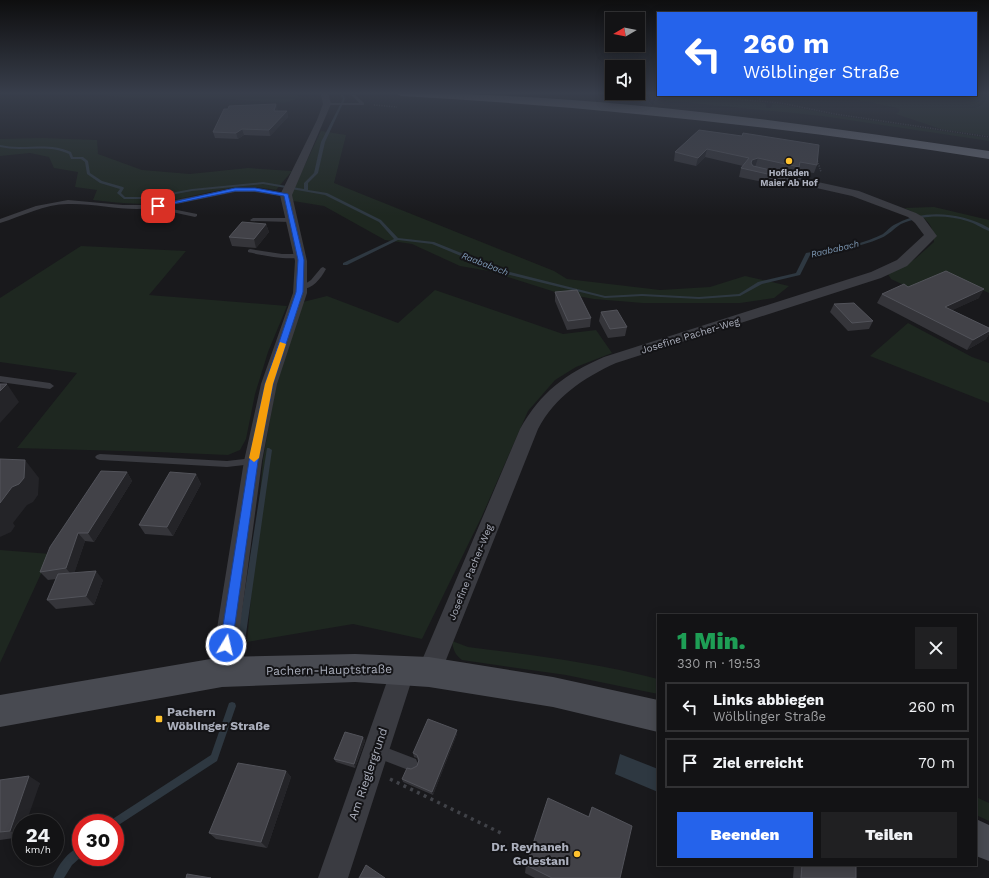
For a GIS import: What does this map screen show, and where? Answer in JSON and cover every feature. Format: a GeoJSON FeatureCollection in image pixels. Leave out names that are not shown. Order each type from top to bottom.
{"type":"FeatureCollection","features":[{"type":"Feature","properties":{"kind":"highway"},"geometry":{"type":"LineString","coordinates":[[849,134],[989,155]]}},
{"type":"Feature","properties":{"kind":"highway"},"geometry":{"type":"LineString","coordinates":[[911,134],[989,146]]}},
{"type":"Feature","properties":{"kind":"main road","name":"Pachern-Hauptstraße"},"geometry":{"type":"LineString","coordinates":[[0,711],[222,672],[356,668],[416,671],[553,692],[657,716]]}},
{"type":"Feature","properties":{"kind":"main road"},"geometry":{"type":"LineString","coordinates":[[977,837],[989,843]]}},
{"type":"Feature","properties":{"kind":"street"},"geometry":{"type":"LineString","coordinates":[[222,672],[253,461],[269,384],[300,288],[300,256],[291,220],[289,189],[315,134]]}},
{"type":"Feature","properties":{"kind":"street","name":"Josefine Pacher-Weg"},"geometry":{"type":"LineString","coordinates":[[416,671],[528,429],[542,406],[574,377],[610,360],[863,279],[902,263],[931,236],[916,217],[856,193],[754,171]]}},
{"type":"Feature","properties":{"kind":"street","name":"Am Rieglergrund"},"geometry":{"type":"LineString","coordinates":[[333,878],[373,760],[416,671]]}},
{"type":"Feature","properties":{"kind":"lane"},"geometry":{"type":"LineString","coordinates":[[0,221],[38,207],[68,202],[123,207],[158,206],[235,190],[289,189]]}},
{"type":"Feature","properties":{"kind":"lane"},"geometry":{"type":"LineString","coordinates":[[158,206],[159,208],[195,215]]}},
{"type":"Feature","properties":{"kind":"lane"},"geometry":{"type":"LineString","coordinates":[[253,220],[291,220]]}},
{"type":"Feature","properties":{"kind":"lane"},"geometry":{"type":"LineString","coordinates":[[250,251],[282,256],[300,256]]}},
{"type":"Feature","properties":{"kind":"lane"},"geometry":{"type":"LineString","coordinates":[[300,288],[308,286],[316,280],[323,269]]}},
{"type":"Feature","properties":{"kind":"lane"},"geometry":{"type":"LineString","coordinates":[[0,379],[50,386]]}},
{"type":"Feature","properties":{"kind":"lane"},"geometry":{"type":"LineString","coordinates":[[100,456],[227,464],[253,461]]}},
{"type":"Feature","properties":{"kind":"lane"},"geometry":{"type":"LineString","coordinates":[[373,760],[411,764]]}},
{"type":"Feature","properties":{"kind":"path"},"geometry":{"type":"LineString","coordinates":[[970,134],[989,137]]}},
{"type":"Feature","properties":{"kind":"path"},"geometry":{"type":"LineString","coordinates":[[816,156],[821,170],[821,185]]}},
{"type":"Feature","properties":{"kind":"path"},"geometry":{"type":"LineString","coordinates":[[373,760],[503,834]]}},
{"type":"Feature","properties":{"kind":"shaded area"},"geometry":{"type":"Polygon","coordinates":[[[320,134],[346,135],[334,183],[554,271],[567,279],[660,290],[710,287],[745,276],[789,286],[774,298],[740,303],[643,303],[594,299],[555,292],[489,271],[460,266],[412,244],[385,240],[324,206],[293,201],[291,194],[320,134]]]}},
{"type":"Feature","properties":{"kind":"shaded area"},"geometry":{"type":"Polygon","coordinates":[[[942,134],[962,134],[989,138],[989,141],[942,134]]]}},
{"type":"Feature","properties":{"kind":"shaded area"},"geometry":{"type":"Polygon","coordinates":[[[975,134],[989,134],[989,136],[975,134]]]}},
{"type":"Feature","properties":{"kind":"shaded area"},"geometry":{"type":"Polygon","coordinates":[[[42,138],[97,140],[98,154],[142,170],[190,174],[248,168],[292,171],[276,190],[247,187],[234,188],[158,203],[139,204],[93,200],[97,190],[75,187],[78,172],[54,168],[49,157],[30,153],[0,156],[0,139],[42,138]]]}},
{"type":"Feature","properties":{"kind":"shaded area"},"geometry":{"type":"Polygon","coordinates":[[[934,207],[989,220],[989,293],[948,275],[910,288],[891,279],[888,274],[915,259],[934,242],[932,228],[926,220],[904,208],[934,207]]]}},
{"type":"Feature","properties":{"kind":"shaded area"},"geometry":{"type":"Polygon","coordinates":[[[81,246],[186,251],[149,295],[287,306],[268,352],[255,394],[246,439],[240,450],[228,455],[17,448],[77,373],[0,362],[0,298],[81,246]]]}},
{"type":"Feature","properties":{"kind":"shaded area"},"geometry":{"type":"Polygon","coordinates":[[[435,290],[563,334],[596,330],[612,353],[576,367],[555,380],[528,411],[482,516],[422,639],[353,624],[247,642],[263,459],[279,369],[303,302],[327,296],[398,323],[435,290]]]}},
{"type":"Feature","properties":{"kind":"shaded area"},"geometry":{"type":"Polygon","coordinates":[[[908,323],[972,357],[989,363],[989,403],[870,356],[908,323]]]}},
{"type":"Feature","properties":{"kind":"shaded area"},"geometry":{"type":"Polygon","coordinates":[[[0,550],[50,554],[0,663],[0,550]]]}},
{"type":"Feature","properties":{"kind":"shaded area"},"geometry":{"type":"Polygon","coordinates":[[[452,641],[468,647],[540,656],[635,673],[657,679],[657,694],[566,675],[462,660],[455,652],[452,641]]]}},
{"type":"Feature","properties":{"kind":"shaded area"},"geometry":{"type":"Polygon","coordinates":[[[620,754],[657,769],[657,792],[615,774],[620,754]]]}},
{"type":"Feature","properties":{"kind":"shaded area"},"geometry":{"type":"Polygon","coordinates":[[[977,797],[989,803],[989,821],[977,815],[977,797]]]}},
{"type":"Feature","properties":{"kind":"building"},"geometry":{"type":"Polygon","coordinates":[[[695,134],[727,134],[742,136],[743,134],[749,134],[819,145],[817,165],[800,162],[799,167],[758,158],[752,160],[751,163],[753,166],[788,174],[785,178],[741,168],[749,158],[707,149],[698,158],[675,152],[695,134]]]}},
{"type":"Feature","properties":{"kind":"building"},"geometry":{"type":"Polygon","coordinates":[[[242,222],[266,224],[254,239],[229,237],[242,222]]]}},
{"type":"Feature","properties":{"kind":"building"},"geometry":{"type":"Polygon","coordinates":[[[946,271],[984,289],[945,307],[989,328],[989,331],[973,340],[882,294],[904,284],[908,287],[946,271]]]}},
{"type":"Feature","properties":{"kind":"building"},"geometry":{"type":"Polygon","coordinates":[[[577,290],[591,318],[568,321],[555,292],[577,290]]]}},
{"type":"Feature","properties":{"kind":"building"},"geometry":{"type":"Polygon","coordinates":[[[854,303],[873,321],[852,323],[834,304],[854,303]]]}},
{"type":"Feature","properties":{"kind":"building"},"geometry":{"type":"Polygon","coordinates":[[[617,310],[627,327],[610,329],[601,312],[617,310]]]}},
{"type":"Feature","properties":{"kind":"building"},"geometry":{"type":"Polygon","coordinates":[[[0,384],[7,384],[0,391],[0,384]]]}},
{"type":"Feature","properties":{"kind":"building"},"geometry":{"type":"Polygon","coordinates":[[[0,459],[25,460],[24,478],[19,484],[12,487],[0,503],[0,459]]]}},
{"type":"Feature","properties":{"kind":"building"},"geometry":{"type":"Polygon","coordinates":[[[101,471],[127,472],[88,533],[78,533],[66,568],[40,572],[50,547],[101,471]]]}},
{"type":"Feature","properties":{"kind":"building"},"geometry":{"type":"Polygon","coordinates":[[[170,472],[196,474],[167,527],[139,525],[170,472]]]}},
{"type":"Feature","properties":{"kind":"building"},"geometry":{"type":"Polygon","coordinates":[[[96,571],[86,596],[47,600],[58,574],[96,571]]]}},
{"type":"Feature","properties":{"kind":"building"},"geometry":{"type":"Polygon","coordinates":[[[428,719],[457,730],[432,792],[402,779],[407,768],[411,769],[417,766],[419,760],[417,755],[413,753],[428,719]]]}},
{"type":"Feature","properties":{"kind":"building"},"geometry":{"type":"Polygon","coordinates":[[[345,732],[363,737],[354,764],[334,759],[345,732]]]}},
{"type":"Feature","properties":{"kind":"building"},"geometry":{"type":"Polygon","coordinates":[[[238,763],[286,771],[261,842],[209,833],[238,763]]]}},
{"type":"Feature","properties":{"kind":"building"},"geometry":{"type":"Polygon","coordinates":[[[29,776],[16,814],[12,814],[12,825],[10,831],[0,832],[0,780],[29,776]]]}},
{"type":"Feature","properties":{"kind":"building","name":"Dr. Reyhaneh Golestani"},"geometry":{"type":"Polygon","coordinates":[[[548,798],[589,817],[592,807],[632,826],[620,878],[552,878],[526,865],[548,798]]]}},
{"type":"Feature","properties":{"kind":"building"},"geometry":{"type":"Polygon","coordinates":[[[366,865],[385,878],[359,878],[366,865]]]}},
{"type":"Feature","properties":{"kind":"building"},"geometry":{"type":"Polygon","coordinates":[[[802,866],[856,866],[856,878],[801,878],[802,866]]]}},
{"type":"Feature","properties":{"kind":"building"},"geometry":{"type":"Polygon","coordinates":[[[187,874],[211,878],[186,878],[187,874]]]}},
{"type":"Feature","properties":{"kind":"waterway"},"geometry":{"type":"LineString","coordinates":[[306,190],[306,183],[316,173],[323,142],[327,134]]}},
{"type":"Feature","properties":{"kind":"waterway","name":"Raababach"},"geometry":{"type":"LineString","coordinates":[[0,146],[17,148],[52,147],[64,150],[70,153],[72,158],[82,158],[87,162],[88,173],[101,182],[122,188],[119,193],[124,198],[149,198],[192,190],[263,183],[326,194],[380,221],[397,239]]}},
{"type":"Feature","properties":{"kind":"waterway","name":"Raababach"},"geometry":{"type":"LineString","coordinates":[[397,239],[433,243],[504,272],[605,297],[642,295],[699,298],[740,295],[760,283],[798,274],[808,254],[845,248],[863,243],[883,236],[895,226],[910,219],[933,215],[957,217],[979,224],[989,230]]}},
{"type":"Feature","properties":{"kind":"waterway"},"geometry":{"type":"LineString","coordinates":[[345,264],[397,239]]}},
{"type":"Feature","properties":{"kind":"waterway"},"geometry":{"type":"LineString","coordinates":[[241,641],[269,450]]}},
{"type":"Feature","properties":{"kind":"waterway"},"geometry":{"type":"LineString","coordinates":[[124,816],[214,758],[232,706]]}},
{"type":"Feature","properties":{"kind":"waterway"},"geometry":{"type":"LineString","coordinates":[[58,878],[68,861],[72,858]]}},
{"type":"Feature","properties":{"kind":"slow traffic"},"geometry":{"type":"LineString","coordinates":[[254,458],[269,384],[282,344]]}},
{"type":"Feature","properties":{"kind":"place","name":"Hofladen Maier Ab Hof"},"geometry":{"type":"Point","coordinates":[789,161]}},
{"type":"Feature","properties":{"kind":"place","name":"Pachern Wöblinger Straße"},"geometry":{"type":"Point","coordinates":[159,719]}},
{"type":"Feature","properties":{"kind":"place","name":"Dr. Reyhaneh Golestani"},"geometry":{"type":"Point","coordinates":[577,854]}},
{"type":"Feature","properties":{"kind":"route"},"geometry":{"type":"LineString","coordinates":[[158,206],[235,190],[255,190],[286,195],[290,218],[301,260],[300,292],[269,384],[253,461],[226,645]]}}]}
